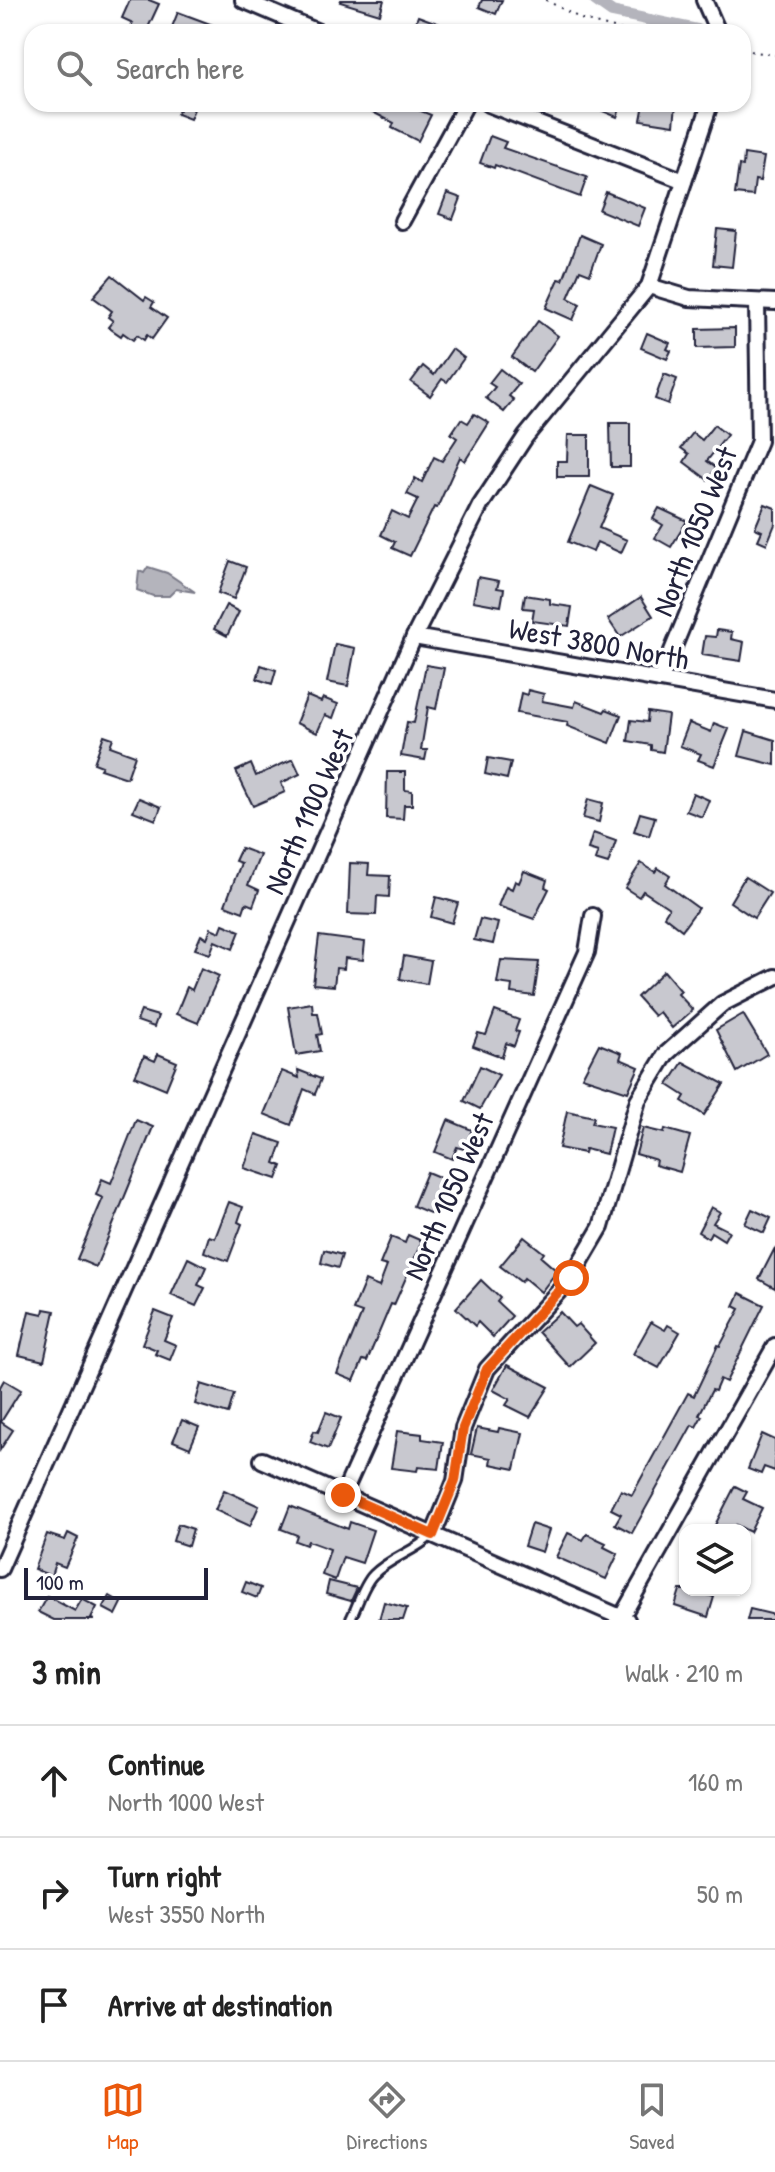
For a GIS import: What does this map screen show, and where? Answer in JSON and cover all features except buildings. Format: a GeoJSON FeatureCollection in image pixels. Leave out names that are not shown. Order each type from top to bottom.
{"type":"FeatureCollection","features":[{"type":"Feature","properties":{"kind":"street"},"geometry":{"type":"LineString","coordinates":[[243,0],[299,24]]}},
{"type":"Feature","properties":{"kind":"street"},"geometry":{"type":"LineString","coordinates":[[704,0],[714,24]]}},
{"type":"Feature","properties":{"kind":"street"},"geometry":{"type":"LineString","coordinates":[[402,221],[462,112]]}},
{"type":"Feature","properties":{"kind":"street"},"geometry":{"type":"LineString","coordinates":[[508,112],[684,181]]}},
{"type":"Feature","properties":{"kind":"street","name":"North 1100 West"},"geometry":{"type":"LineString","coordinates":[[0,1569],[414,637],[480,506],[526,436],[649,286],[707,112]]}},
{"type":"Feature","properties":{"kind":"street"},"geometry":{"type":"LineString","coordinates":[[649,286],[689,298],[775,302]]}},
{"type":"Feature","properties":{"kind":"street","name":"North 1050 West"},"geometry":{"type":"LineString","coordinates":[[660,680],[759,441],[757,302]]}},
{"type":"Feature","properties":{"kind":"street","name":"West 3800 North"},"geometry":{"type":"LineString","coordinates":[[414,637],[775,700]]}},
{"type":"Feature","properties":{"kind":"street","name":"North 1050 West"},"geometry":{"type":"LineString","coordinates":[[343,1495],[587,952],[593,916]]}},
{"type":"Feature","properties":{"kind":"street"},"geometry":{"type":"LineString","coordinates":[[433,1535],[455,1481],[463,1428],[487,1369],[571,1278],[601,1227],[638,1100],[666,1054],[722,1004],[775,977]]}},
{"type":"Feature","properties":{"kind":"street"},"geometry":{"type":"LineString","coordinates":[[262,1460],[624,1619],[775,1346]]}},
{"type":"Feature","properties":{"kind":"lane"},"geometry":{"type":"LineString","coordinates":[[350,1620],[374,1573],[419,1547],[433,1535]]}},
{"type":"Feature","properties":{"kind":"path"},"geometry":{"type":"LineString","coordinates":[[546,0],[583,20],[598,24]]}},
{"type":"Feature","properties":{"kind":"path"},"geometry":{"type":"LineString","coordinates":[[751,51],[775,55]]}},
{"type":"Feature","properties":{"kind":"shaded area"},"geometry":{"type":"Polygon","coordinates":[[[148,567],[167,573],[195,592],[176,589],[169,596],[153,596],[137,590],[139,571],[144,573],[148,567]]]}},
{"type":"Feature","properties":{"kind":"waterway"},"geometry":{"type":"LineString","coordinates":[[595,0],[612,12],[669,24]]}},
{"type":"Feature","properties":{"kind":"route"},"geometry":{"type":"LineString","coordinates":[[343,1495],[433,1535],[455,1481],[463,1428],[487,1369],[571,1278]]}}]}
